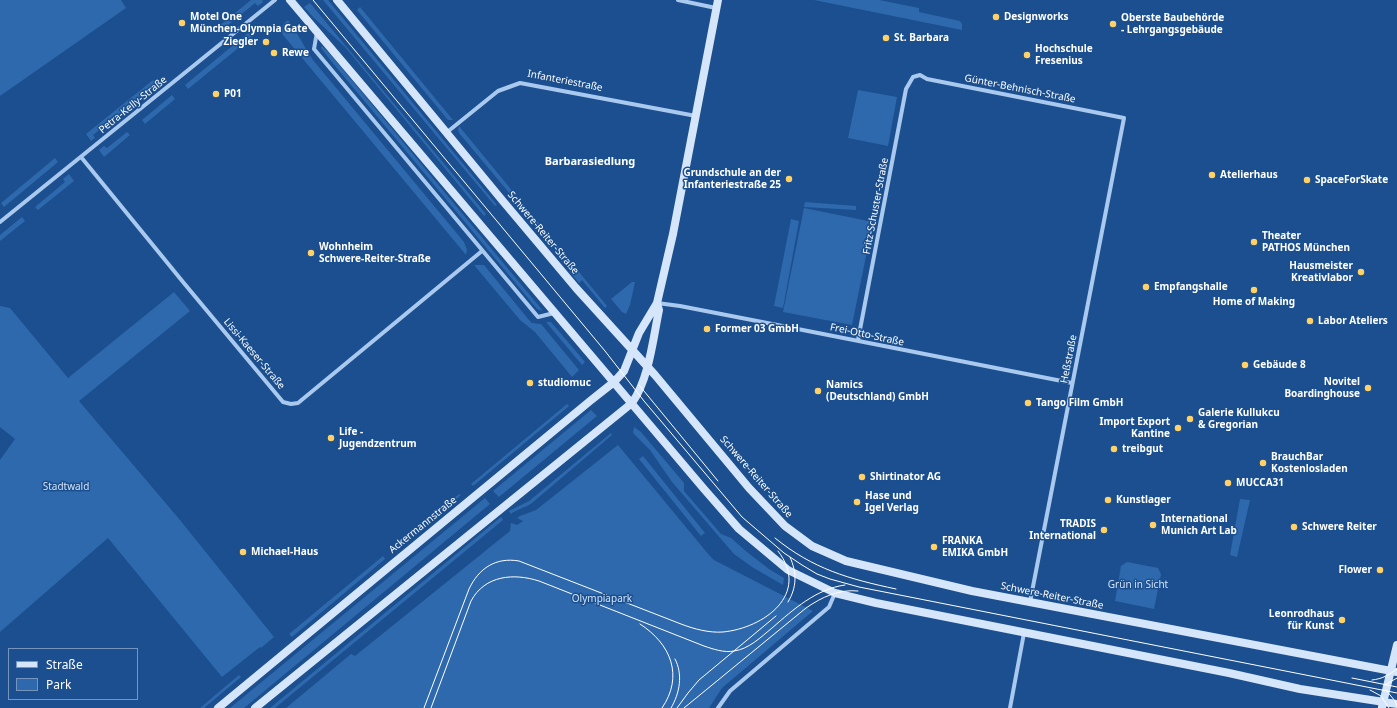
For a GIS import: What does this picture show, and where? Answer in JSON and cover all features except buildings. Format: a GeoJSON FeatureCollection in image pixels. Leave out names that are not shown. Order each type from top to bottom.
{"type":"FeatureCollection","features":[{"type":"Feature","properties":{"kind":"main road"},"geometry":{"type":"LineString","coordinates":[[290,0],[554,313],[739,529],[788,570],[835,593],[876,603],[1229,673],[1300,689],[1383,705],[1397,704]]}},
{"type":"Feature","properties":{"kind":"main road","name":"Schwere-Reiter-Straße"},"geometry":{"type":"LineString","coordinates":[[337,0],[445,133],[576,288],[647,367],[749,488],[785,526],[812,546],[846,561],[972,591],[1394,672]]}},
{"type":"Feature","properties":{"kind":"main road"},"geometry":{"type":"LineString","coordinates":[[632,351],[644,324],[657,303],[671,242],[717,4]]}},
{"type":"Feature","properties":{"kind":"main road"},"geometry":{"type":"LineString","coordinates":[[255,708],[632,403],[638,393],[647,367],[659,310],[657,303]]}},
{"type":"Feature","properties":{"kind":"main road","name":"Ackermannstraße"},"geometry":{"type":"LineString","coordinates":[[218,708],[614,382],[624,371],[632,351]]}},
{"type":"Feature","properties":{"kind":"main road"},"geometry":{"type":"LineString","coordinates":[[1383,705],[1394,672],[1397,645]]}},
{"type":"Feature","properties":{"kind":"street","name":"Petra-Kelly-Straße"},"geometry":{"type":"LineString","coordinates":[[0,222],[275,0]]}},
{"type":"Feature","properties":{"kind":"street"},"geometry":{"type":"LineString","coordinates":[[678,0],[717,4]]}},
{"type":"Feature","properties":{"kind":"street"},"geometry":{"type":"LineString","coordinates":[[317,31],[314,49],[482,251],[538,317],[554,313]]}},
{"type":"Feature","properties":{"kind":"street","name":"Günter-Behnisch-Straße"},"geometry":{"type":"LineString","coordinates":[[913,77],[920,75],[927,79],[1124,118]]}},
{"type":"Feature","properties":{"kind":"street","name":"Fritz-Schuster-Straße"},"geometry":{"type":"LineString","coordinates":[[858,340],[906,90],[913,77]]}},
{"type":"Feature","properties":{"kind":"street","name":"Infanteriestraße"},"geometry":{"type":"LineString","coordinates":[[445,133],[498,91],[520,83],[696,117]]}},
{"type":"Feature","properties":{"kind":"street","name":"Heßstraße"},"geometry":{"type":"LineString","coordinates":[[1030,602],[1124,118]]}},
{"type":"Feature","properties":{"kind":"street","name":"Lissi-Kaeser-Straße"},"geometry":{"type":"LineString","coordinates":[[81,157],[283,402],[291,404],[298,403],[482,251]]}},
{"type":"Feature","properties":{"kind":"street","name":"Frei-Otto-Straße"},"geometry":{"type":"LineString","coordinates":[[657,303],[680,306],[858,340],[909,352],[1072,383]]}},
{"type":"Feature","properties":{"kind":"street"},"geometry":{"type":"LineString","coordinates":[[718,708],[730,691],[829,606],[835,593]]}},
{"type":"Feature","properties":{"kind":"street"},"geometry":{"type":"LineString","coordinates":[[1010,708],[1024,633]]}},
{"type":"Feature","properties":{"kind":"green space"},"geometry":{"type":"Polygon","coordinates":[[[0,0],[121,0],[126,8],[0,96],[0,0]]]}},
{"type":"Feature","properties":{"kind":"green space"},"geometry":{"type":"Polygon","coordinates":[[[251,0],[262,0],[263,2],[258,6],[255,3],[221,31],[218,27],[251,0]]]}},
{"type":"Feature","properties":{"kind":"green space"},"geometry":{"type":"Polygon","coordinates":[[[323,0],[328,0],[497,205],[495,206],[323,0]]]}},
{"type":"Feature","properties":{"kind":"green space"},"geometry":{"type":"Polygon","coordinates":[[[814,0],[879,0],[919,8],[919,12],[960,21],[962,24],[962,30],[814,0]]]}},
{"type":"Feature","properties":{"kind":"green space"},"geometry":{"type":"Polygon","coordinates":[[[310,3],[486,214],[484,216],[345,47],[304,7],[310,3]]]}},
{"type":"Feature","properties":{"kind":"green space"},"geometry":{"type":"Polygon","coordinates":[[[360,7],[453,120],[448,120],[357,10],[360,7]]]}},
{"type":"Feature","properties":{"kind":"green space"},"geometry":{"type":"Polygon","coordinates":[[[288,20],[313,60],[464,242],[467,250],[466,255],[283,35],[282,27],[288,20]]]}},
{"type":"Feature","properties":{"kind":"green space"},"geometry":{"type":"Polygon","coordinates":[[[254,28],[258,32],[188,89],[185,85],[254,28]]]}},
{"type":"Feature","properties":{"kind":"green space"},"geometry":{"type":"Polygon","coordinates":[[[322,46],[543,311],[537,309],[331,61],[321,48],[322,46]]]}},
{"type":"Feature","properties":{"kind":"green space"},"geometry":{"type":"Polygon","coordinates":[[[153,80],[156,84],[93,135],[95,138],[91,141],[86,134],[153,80]]]}},
{"type":"Feature","properties":{"kind":"green space"},"geometry":{"type":"Polygon","coordinates":[[[858,90],[897,97],[888,146],[848,138],[858,90]]]}},
{"type":"Feature","properties":{"kind":"green space"},"geometry":{"type":"Polygon","coordinates":[[[172,95],[175,99],[145,124],[142,120],[172,95]]]}},
{"type":"Feature","properties":{"kind":"green space"},"geometry":{"type":"Polygon","coordinates":[[[459,126],[607,306],[605,308],[582,280],[579,283],[569,271],[572,268],[459,133],[459,126]]]}},
{"type":"Feature","properties":{"kind":"green space"},"geometry":{"type":"Polygon","coordinates":[[[127,132],[130,135],[104,157],[99,150],[104,146],[107,148],[127,132]]]}},
{"type":"Feature","properties":{"kind":"green space"},"geometry":{"type":"Polygon","coordinates":[[[55,158],[58,162],[4,207],[1,203],[55,158]]]}},
{"type":"Feature","properties":{"kind":"green space"},"geometry":{"type":"Polygon","coordinates":[[[69,174],[74,181],[38,210],[35,207],[65,182],[63,179],[69,174]]]}},
{"type":"Feature","properties":{"kind":"green space"},"geometry":{"type":"Polygon","coordinates":[[[805,202],[856,206],[856,210],[804,207],[805,202]]]}},
{"type":"Feature","properties":{"kind":"green space"},"geometry":{"type":"Polygon","coordinates":[[[804,208],[873,222],[852,325],[783,312],[804,208]]]}},
{"type":"Feature","properties":{"kind":"green space"},"geometry":{"type":"Polygon","coordinates":[[[22,217],[25,221],[0,241],[0,235],[22,217]]]}},
{"type":"Feature","properties":{"kind":"green space"},"geometry":{"type":"Polygon","coordinates":[[[791,219],[799,221],[783,308],[774,306],[791,219]]]}},
{"type":"Feature","properties":{"kind":"green space"},"geometry":{"type":"Polygon","coordinates":[[[474,265],[484,265],[529,320],[532,323],[541,324],[579,370],[572,377],[535,332],[520,320],[474,265]]]}},
{"type":"Feature","properties":{"kind":"green space"},"geometry":{"type":"Polygon","coordinates":[[[632,282],[635,282],[630,305],[626,314],[622,312],[611,299],[632,282]]]}},
{"type":"Feature","properties":{"kind":"green space","name":"Stadtwald"},"geometry":{"type":"Polygon","coordinates":[[[174,292],[190,311],[79,401],[180,520],[274,637],[222,677],[108,538],[0,632],[0,460],[15,439],[0,427],[0,306],[10,308],[68,378],[174,292]]]}},
{"type":"Feature","properties":{"kind":"green space"},"geometry":{"type":"Polygon","coordinates":[[[546,322],[551,322],[585,362],[582,365],[546,322]]]}},
{"type":"Feature","properties":{"kind":"green space"},"geometry":{"type":"Polygon","coordinates":[[[567,404],[569,406],[473,486],[471,484],[567,404]]]}},
{"type":"Feature","properties":{"kind":"green space"},"geometry":{"type":"Polygon","coordinates":[[[591,410],[597,416],[499,497],[493,491],[591,410]]]}},
{"type":"Feature","properties":{"kind":"green space"},"geometry":{"type":"Polygon","coordinates":[[[634,427],[641,432],[684,483],[684,491],[721,534],[731,538],[769,569],[784,578],[783,585],[752,567],[734,554],[672,482],[650,450],[633,433],[634,427]]]}},
{"type":"Feature","properties":{"kind":"green space"},"geometry":{"type":"Polygon","coordinates":[[[611,433],[612,435],[532,503],[511,514],[509,511],[529,501],[611,433]]]}},
{"type":"Feature","properties":{"kind":"green space","name":"Olympiapark"},"geometry":{"type":"Polygon","coordinates":[[[618,445],[714,560],[813,611],[722,688],[709,708],[286,708],[351,654],[355,656],[510,531],[511,523],[517,525],[523,521],[517,518],[536,510],[618,445]]]}},
{"type":"Feature","properties":{"kind":"green space"},"geometry":{"type":"Polygon","coordinates":[[[643,456],[705,533],[701,536],[639,459],[643,456]]]}},
{"type":"Feature","properties":{"kind":"green space"},"geometry":{"type":"Polygon","coordinates":[[[459,494],[461,495],[394,551],[391,551],[459,494]]]}},
{"type":"Feature","properties":{"kind":"green space"},"geometry":{"type":"Polygon","coordinates":[[[485,498],[490,504],[244,708],[230,708],[485,498]]]}},
{"type":"Feature","properties":{"kind":"green space"},"geometry":{"type":"Polygon","coordinates":[[[1240,499],[1250,500],[1237,557],[1230,555],[1240,499]]]}},
{"type":"Feature","properties":{"kind":"green space"},"geometry":{"type":"Polygon","coordinates":[[[501,517],[503,520],[275,708],[270,708],[501,517]]]}},
{"type":"Feature","properties":{"kind":"green space"},"geometry":{"type":"Polygon","coordinates":[[[383,556],[385,559],[292,637],[289,634],[383,556]]]}},
{"type":"Feature","properties":{"kind":"green space","name":"Grün in Sicht"},"geometry":{"type":"Polygon","coordinates":[[[1127,562],[1158,568],[1161,574],[1154,609],[1115,601],[1121,566],[1127,562]]]}},
{"type":"Feature","properties":{"kind":"green space"},"geometry":{"type":"Polygon","coordinates":[[[239,675],[241,677],[204,708],[200,708],[239,675]]]}},
{"type":"Feature","properties":{"kind":"tram line"},"geometry":{"type":"LineString","coordinates":[[313,0],[605,351],[644,401],[742,517],[784,553],[802,565],[817,574],[859,587],[1397,693]]}},
{"type":"Feature","properties":{"kind":"tram line"},"geometry":{"type":"LineString","coordinates":[[639,385],[718,481]]}},
{"type":"Feature","properties":{"kind":"tram line"},"geometry":{"type":"LineString","coordinates":[[775,538],[803,558],[832,571],[847,577],[896,589]]}},
{"type":"Feature","properties":{"kind":"tram line"},"geometry":{"type":"LineString","coordinates":[[424,708],[469,589],[478,575],[489,566],[503,561],[519,561],[686,626],[707,631],[723,632],[754,624],[767,616],[778,606],[786,594],[789,581],[787,567],[778,551]]}},
{"type":"Feature","properties":{"kind":"tram line"},"geometry":{"type":"LineString","coordinates":[[788,602],[793,591],[795,580],[794,569],[790,557]]}},
{"type":"Feature","properties":{"kind":"tram line"},"geometry":{"type":"LineString","coordinates":[[431,708],[471,601],[477,592],[484,586],[501,578],[520,577],[539,581],[704,646],[726,651],[734,651],[745,648],[759,639],[815,595],[834,587],[845,585]]}},
{"type":"Feature","properties":{"kind":"tram line"},"geometry":{"type":"LineString","coordinates":[[684,708],[806,608],[818,600],[837,593],[844,591],[858,591]]}},
{"type":"Feature","properties":{"kind":"tram line"},"geometry":{"type":"LineString","coordinates":[[677,708],[699,680],[776,616]]}},
{"type":"Feature","properties":{"kind":"tram line"},"geometry":{"type":"LineString","coordinates":[[640,624],[660,641],[671,662],[673,673],[672,684],[669,696],[662,708]]}},
{"type":"Feature","properties":{"kind":"tram line"},"geometry":{"type":"LineString","coordinates":[[671,708],[677,696],[680,677],[675,659]]}},
{"type":"Feature","properties":{"kind":"tram line"},"geometry":{"type":"LineString","coordinates":[[1372,680],[1379,679],[1397,669]]}},
{"type":"Feature","properties":{"kind":"tram line"},"geometry":{"type":"LineString","coordinates":[[1352,678],[1397,687]]}},
{"type":"Feature","properties":{"kind":"tram line"},"geometry":{"type":"LineString","coordinates":[[1385,685],[1397,678]]}},
{"type":"Feature","properties":{"kind":"tram line"},"geometry":{"type":"LineString","coordinates":[[1370,690],[1381,696],[1389,708]]}},
{"type":"Feature","properties":{"kind":"tram line"},"geometry":{"type":"LineString","coordinates":[[1386,690],[1397,706]]}},
{"type":"Feature","properties":{"kind":"place","name":"Designworks"},"geometry":{"type":"Point","coordinates":[996,17]}},
{"type":"Feature","properties":{"kind":"place","name":"Motel One München-Olympia Gate"},"geometry":{"type":"Point","coordinates":[182,23]}},
{"type":"Feature","properties":{"kind":"place","name":"Oberste Baubehörde - Lehrgangsgebäude"},"geometry":{"type":"Point","coordinates":[1113,24]}},
{"type":"Feature","properties":{"kind":"place","name":"St. Barbara"},"geometry":{"type":"Point","coordinates":[886,38]}},
{"type":"Feature","properties":{"kind":"place","name":"Ziegler"},"geometry":{"type":"Point","coordinates":[266,42]}},
{"type":"Feature","properties":{"kind":"place","name":"Rewe"},"geometry":{"type":"Point","coordinates":[274,53]}},
{"type":"Feature","properties":{"kind":"place","name":"Hochschule Fresenius"},"geometry":{"type":"Point","coordinates":[1027,55]}},
{"type":"Feature","properties":{"kind":"place","name":"P01"},"geometry":{"type":"Point","coordinates":[216,94]}},
{"type":"Feature","properties":{"kind":"place","name":"Atelierhaus"},"geometry":{"type":"Point","coordinates":[1212,175]}},
{"type":"Feature","properties":{"kind":"place","name":"Grundschule an der Infanteriestraße 25"},"geometry":{"type":"Point","coordinates":[789,179]}},
{"type":"Feature","properties":{"kind":"place","name":"SpaceForSkate"},"geometry":{"type":"Point","coordinates":[1307,180]}},
{"type":"Feature","properties":{"kind":"place","name":"Theater PATHOS München"},"geometry":{"type":"Point","coordinates":[1254,242]}},
{"type":"Feature","properties":{"kind":"place","name":"Wohnheim Schwere-Reiter-Straße"},"geometry":{"type":"Point","coordinates":[311,253]}},
{"type":"Feature","properties":{"kind":"place","name":"Hausmeister Kreativlabor"},"geometry":{"type":"Point","coordinates":[1361,272]}},
{"type":"Feature","properties":{"kind":"place","name":"Empfangshalle"},"geometry":{"type":"Point","coordinates":[1146,287]}},
{"type":"Feature","properties":{"kind":"place","name":"Home of Making"},"geometry":{"type":"Point","coordinates":[1254,290]}},
{"type":"Feature","properties":{"kind":"place","name":"Labor Ateliers"},"geometry":{"type":"Point","coordinates":[1310,321]}},
{"type":"Feature","properties":{"kind":"place","name":"Former 03 GmbH"},"geometry":{"type":"Point","coordinates":[707,329]}},
{"type":"Feature","properties":{"kind":"place","name":"Gebäude 8"},"geometry":{"type":"Point","coordinates":[1245,365]}},
{"type":"Feature","properties":{"kind":"place","name":"studiomuc"},"geometry":{"type":"Point","coordinates":[530,383]}},
{"type":"Feature","properties":{"kind":"place","name":"Novitel Boardinghouse"},"geometry":{"type":"Point","coordinates":[1368,388]}},
{"type":"Feature","properties":{"kind":"place","name":"Namics (Deutschland) GmbH"},"geometry":{"type":"Point","coordinates":[818,391]}},
{"type":"Feature","properties":{"kind":"place","name":"Tango Film GmbH"},"geometry":{"type":"Point","coordinates":[1028,403]}},
{"type":"Feature","properties":{"kind":"place","name":"Galerie Kullukcu & Gregorian"},"geometry":{"type":"Point","coordinates":[1190,419]}},
{"type":"Feature","properties":{"kind":"place","name":"Import Export Kantine"},"geometry":{"type":"Point","coordinates":[1178,428]}},
{"type":"Feature","properties":{"kind":"place","name":"Life - Jugendzentrum"},"geometry":{"type":"Point","coordinates":[331,438]}},
{"type":"Feature","properties":{"kind":"place","name":"treibgut"},"geometry":{"type":"Point","coordinates":[1114,449]}},
{"type":"Feature","properties":{"kind":"place","name":"BrauchBar Kostenlosladen"},"geometry":{"type":"Point","coordinates":[1263,463]}},
{"type":"Feature","properties":{"kind":"place","name":"Shirtinator AG"},"geometry":{"type":"Point","coordinates":[862,477]}},
{"type":"Feature","properties":{"kind":"place","name":"MUCCA31"},"geometry":{"type":"Point","coordinates":[1228,483]}},
{"type":"Feature","properties":{"kind":"place","name":"Kunstlager"},"geometry":{"type":"Point","coordinates":[1108,500]}},
{"type":"Feature","properties":{"kind":"place","name":"Hase und Igel Verlag"},"geometry":{"type":"Point","coordinates":[857,502]}},
{"type":"Feature","properties":{"kind":"place","name":"International Munich Art Lab"},"geometry":{"type":"Point","coordinates":[1153,525]}},
{"type":"Feature","properties":{"kind":"place","name":"Schwere Reiter"},"geometry":{"type":"Point","coordinates":[1294,527]}},
{"type":"Feature","properties":{"kind":"place","name":"TRADIS International"},"geometry":{"type":"Point","coordinates":[1104,530]}},
{"type":"Feature","properties":{"kind":"place","name":"FRANKA EMIKA GmbH"},"geometry":{"type":"Point","coordinates":[934,547]}},
{"type":"Feature","properties":{"kind":"place","name":"Michael-Haus"},"geometry":{"type":"Point","coordinates":[243,552]}},
{"type":"Feature","properties":{"kind":"place","name":"Flower"},"geometry":{"type":"Point","coordinates":[1380,570]}},
{"type":"Feature","properties":{"kind":"place","name":"Leonrodhaus für Kunst"},"geometry":{"type":"Point","coordinates":[1342,620]}},
{"type":"Feature","properties":{"kind":"district","name":"Barbarasiedlung"},"geometry":{"type":"Point","coordinates":[590,162]}}]}
